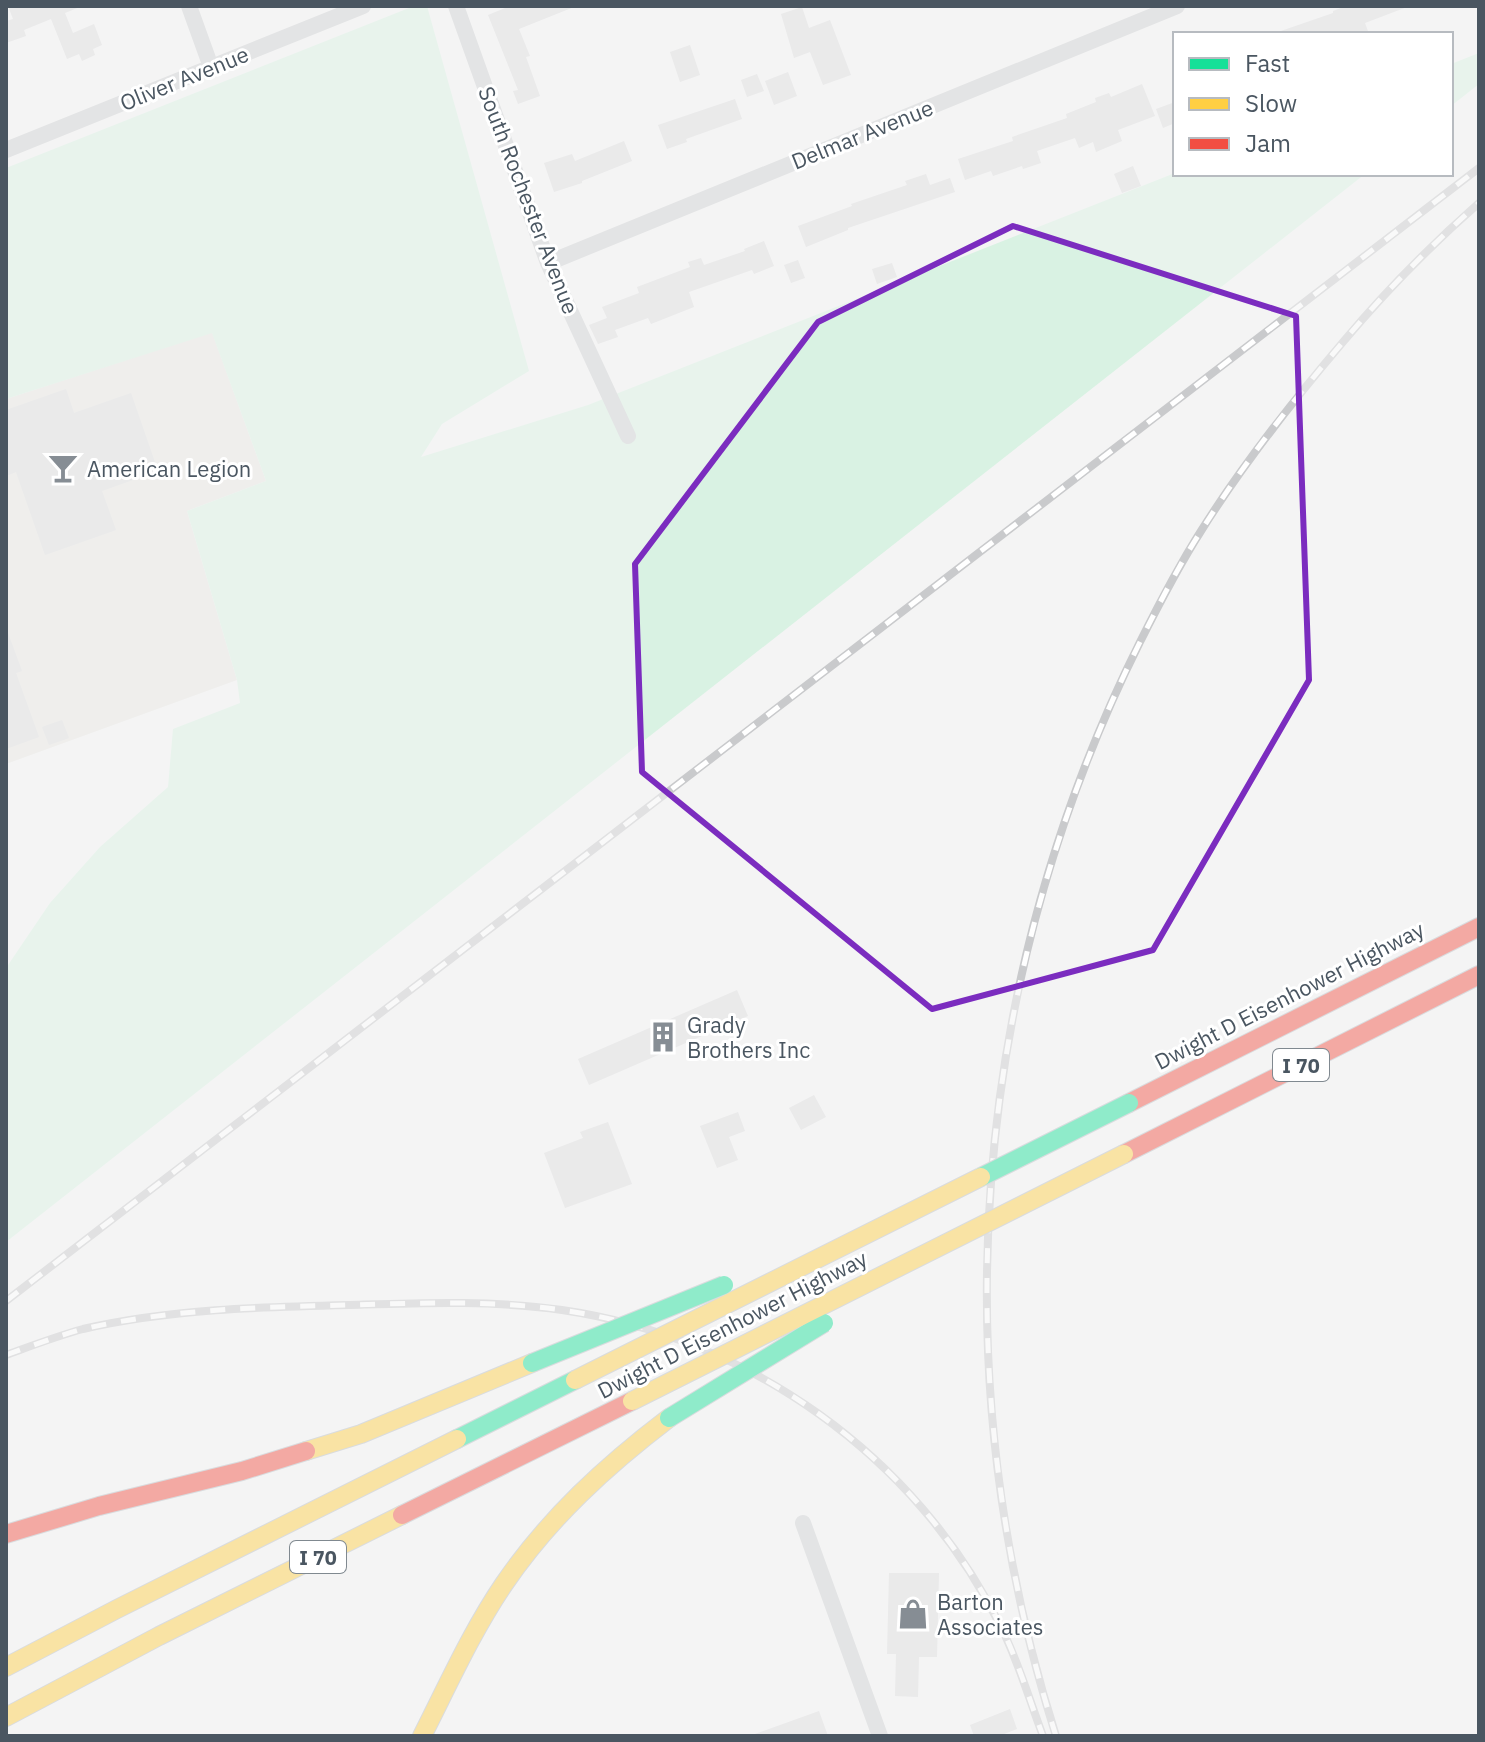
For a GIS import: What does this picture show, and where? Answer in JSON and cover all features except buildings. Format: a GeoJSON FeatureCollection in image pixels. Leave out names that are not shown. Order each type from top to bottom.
{"type":"FeatureCollection","features":[{"type":"Feature","properties":{"kind":"highway","name":"Dwight D Eisenhower Highway"},"geometry":{"type":"LineString","coordinates":[[6,1667],[1479,927]]}},
{"type":"Feature","properties":{"kind":"highway","name":"Dwight D Eisenhower Highway"},"geometry":{"type":"LineString","coordinates":[[6,1717],[159,1636],[1479,975]]}},
{"type":"Feature","properties":{"kind":"highway"},"geometry":{"type":"LineString","coordinates":[[6,1534],[99,1506],[242,1471],[361,1434],[933,1200]]}},
{"type":"Feature","properties":{"kind":"highway"},"geometry":{"type":"LineString","coordinates":[[422,1736],[501,1589],[530,1548],[590,1482],[669,1418],[967,1233]]}},
{"type":"Feature","properties":{"kind":"street"},"geometry":{"type":"LineString","coordinates":[[189,6],[211,67]]}},
{"type":"Feature","properties":{"kind":"street","name":"Oliver Avenue"},"geometry":{"type":"LineString","coordinates":[[6,150],[363,6]]}},
{"type":"Feature","properties":{"kind":"street","name":"South Rochester Avenue"},"geometry":{"type":"LineString","coordinates":[[456,6],[548,263],[628,436]]}},
{"type":"Feature","properties":{"kind":"street","name":"Delmar Avenue"},"geometry":{"type":"LineString","coordinates":[[548,263],[1177,6]]}},
{"type":"Feature","properties":{"kind":"street"},"geometry":{"type":"LineString","coordinates":[[803,1523],[880,1736]]}},
{"type":"Feature","properties":{"kind":"highlighted area"},"geometry":{"type":"Polygon","coordinates":[[[1013,226],[1296,316],[1309,680],[1153,950],[932,1009],[642,772],[635,564],[818,322],[1013,226]]]}},
{"type":"Feature","properties":{"kind":"shaded area"},"geometry":{"type":"Polygon","coordinates":[[[212,332],[266,481],[187,511],[237,680],[6,764],[6,399],[212,332]]]}},
{"type":"Feature","properties":{"kind":"green space"},"geometry":{"type":"Polygon","coordinates":[[[414,6],[427,6],[529,371],[442,424],[421,457],[588,405],[1173,174],[1362,176],[6,1242],[6,968],[50,903],[100,847],[168,787],[173,729],[240,703],[237,680],[187,511],[266,481],[212,333],[6,399],[6,168],[414,6]]]}},
{"type":"Feature","properties":{"kind":"green space"},"geometry":{"type":"Polygon","coordinates":[[[1479,53],[1479,84],[1453,104],[1453,63],[1479,53]]]}},
{"type":"Feature","properties":{"kind":"railway"},"geometry":{"type":"LineString","coordinates":[[6,1301],[1479,168]]}},
{"type":"Feature","properties":{"kind":"railway"},"geometry":{"type":"LineString","coordinates":[[1056,1736],[1020,1599],[997,1460],[987,1320],[991,1181],[1008,1042],[1039,906],[1083,772],[1140,642],[1201,531],[1269,434],[1343,342],[1408,270],[1479,203]]}},
{"type":"Feature","properties":{"kind":"railway"},"geometry":{"type":"LineString","coordinates":[[6,1355],[83,1329],[149,1317],[249,1308],[429,1303],[483,1303],[562,1310],[631,1324],[697,1347],[760,1377],[819,1414],[874,1458],[922,1508],[965,1564],[1000,1625],[1043,1736]]}},
{"type":"Feature","properties":{"kind":"traffic: fast"},"geometry":{"type":"LineString","coordinates":[[981,1177],[1129,1103]]}},
{"type":"Feature","properties":{"kind":"traffic: fast"},"geometry":{"type":"LineString","coordinates":[[532,1363],[724,1285]]}},
{"type":"Feature","properties":{"kind":"traffic: fast"},"geometry":{"type":"LineString","coordinates":[[669,1418],[824,1323]]}},
{"type":"Feature","properties":{"kind":"traffic: fast"},"geometry":{"type":"LineString","coordinates":[[457,1439],[575,1380]]}},
{"type":"Feature","properties":{"kind":"traffic: slow"},"geometry":{"type":"LineString","coordinates":[[632,1401],[1124,1154]]}},
{"type":"Feature","properties":{"kind":"traffic: slow"},"geometry":{"type":"LineString","coordinates":[[575,1380],[981,1177]]}},
{"type":"Feature","properties":{"kind":"traffic: slow"},"geometry":{"type":"LineString","coordinates":[[306,1451],[361,1434],[532,1363]]}},
{"type":"Feature","properties":{"kind":"traffic: slow"},"geometry":{"type":"LineString","coordinates":[[422,1736],[481,1620],[521,1560],[580,1494],[669,1418]]}},
{"type":"Feature","properties":{"kind":"traffic: slow"},"geometry":{"type":"LineString","coordinates":[[6,1667],[457,1439]]}},
{"type":"Feature","properties":{"kind":"traffic: slow"},"geometry":{"type":"LineString","coordinates":[[6,1717],[159,1636],[402,1515]]}},
{"type":"Feature","properties":{"kind":"traffic: jam"},"geometry":{"type":"LineString","coordinates":[[1129,1103],[1479,927]]}},
{"type":"Feature","properties":{"kind":"traffic: jam"},"geometry":{"type":"LineString","coordinates":[[1124,1154],[1479,975]]}},
{"type":"Feature","properties":{"kind":"traffic: jam"},"geometry":{"type":"LineString","coordinates":[[402,1515],[632,1401]]}},
{"type":"Feature","properties":{"kind":"traffic: jam"},"geometry":{"type":"LineString","coordinates":[[6,1534],[306,1451]]}},
{"type":"Feature","properties":{"kind":"place","name":"American Legion"},"geometry":{"type":"Point","coordinates":[63,468]}},
{"type":"Feature","properties":{"kind":"place","name":"Grady Brothers Inc"},"geometry":{"type":"Point","coordinates":[663,1037]}},
{"type":"Feature","properties":{"kind":"place","name":"Barton Associates"},"geometry":{"type":"Point","coordinates":[913,1614]}}]}
